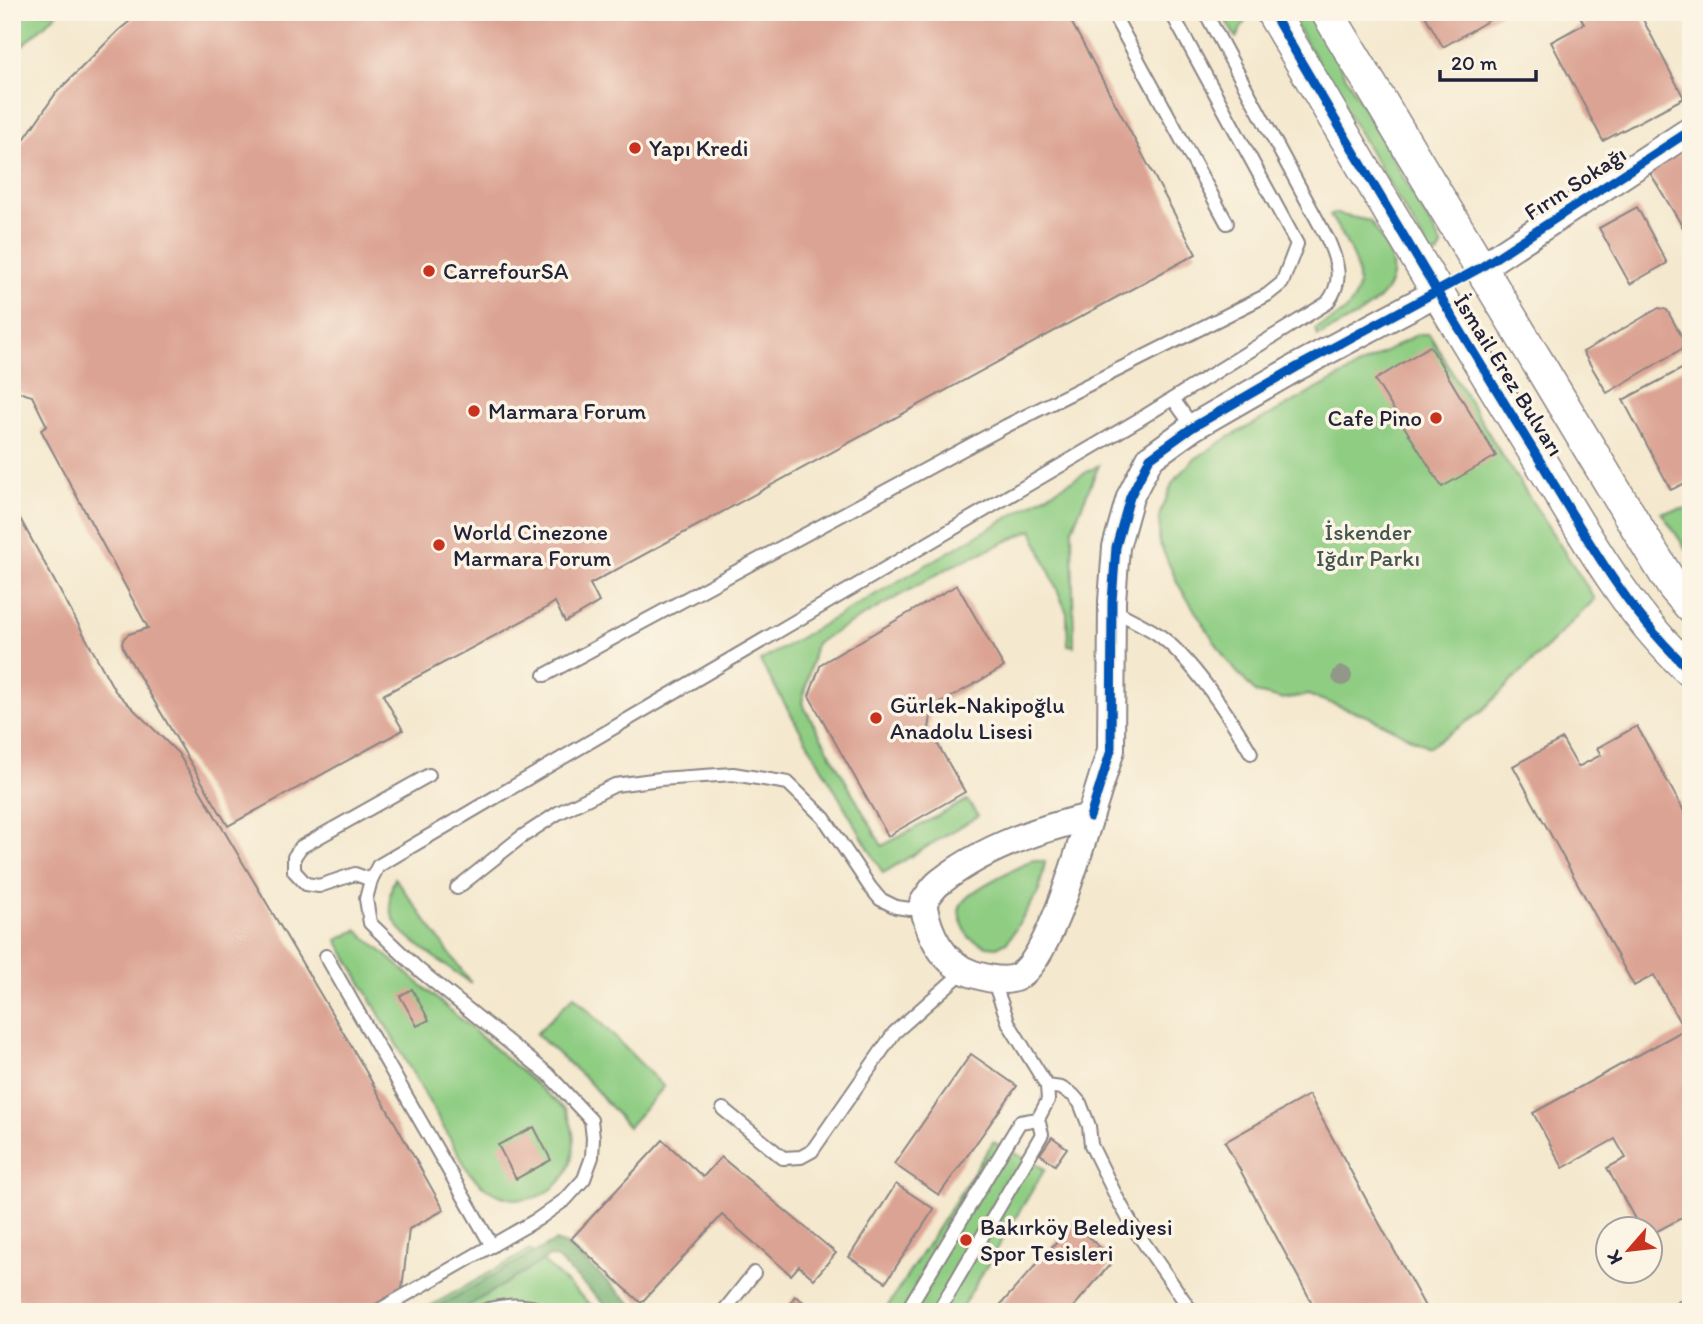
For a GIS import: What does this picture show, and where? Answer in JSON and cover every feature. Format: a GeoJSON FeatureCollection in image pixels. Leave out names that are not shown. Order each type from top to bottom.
{"type":"FeatureCollection","features":[{"type":"Feature","properties":{"kind":"street","name":"İsmail Erez Bulvarı"},"geometry":{"type":"LineString","coordinates":[[1272,12],[1436,293],[1625,594],[1665,647],[1691,671]]}},
{"type":"Feature","properties":{"kind":"street","name":"İsmail Erez Bulvarı"},"geometry":{"type":"LineString","coordinates":[[1327,12],[1653,554],[1673,586],[1691,607]]}},
{"type":"Feature","properties":{"kind":"street","name":"Fırın Sokağı"},"geometry":{"type":"LineString","coordinates":[[1480,268],[1691,130]]}},
{"type":"Feature","properties":{"kind":"street"},"geometry":{"type":"LineString","coordinates":[[1090,817],[1053,825],[993,849],[938,883],[923,903],[928,928],[943,953],[964,971],[993,980],[1017,978],[1041,952],[1090,817],[1111,750],[1112,609],[1116,547],[1130,498],[1150,458],[1193,427],[1297,367],[1480,268]]}},
{"type":"Feature","properties":{"kind":"lane"},"geometry":{"type":"LineString","coordinates":[[1112,12],[1227,223]]}},
{"type":"Feature","properties":{"kind":"lane"},"geometry":{"type":"LineString","coordinates":[[545,675],[1006,426],[1267,295],[1282,284],[1297,244],[1171,12]]}},
{"type":"Feature","properties":{"kind":"lane"},"geometry":{"type":"LineString","coordinates":[[376,1312],[538,1219],[566,1199],[584,1179],[592,1157],[593,1138],[591,1120],[578,1103],[548,1074],[418,969],[370,923],[366,899],[370,880],[378,866],[664,701],[1172,399],[1327,303],[1335,293],[1339,280],[1337,260],[1328,240],[1205,12]]}},
{"type":"Feature","properties":{"kind":"lane"},"geometry":{"type":"LineString","coordinates":[[1172,399],[1193,427]]}},
{"type":"Feature","properties":{"kind":"lane"},"geometry":{"type":"LineString","coordinates":[[1112,609],[1157,634],[1182,657],[1230,717],[1251,754]]}},
{"type":"Feature","properties":{"kind":"lane"},"geometry":{"type":"LineString","coordinates":[[457,888],[520,838],[558,813],[615,785],[733,774],[788,783],[824,818],[880,898],[896,907],[910,909],[923,903]]}},
{"type":"Feature","properties":{"kind":"lane"},"geometry":{"type":"LineString","coordinates":[[370,880],[355,874],[319,886],[306,884],[293,871],[294,857],[301,847],[429,775]]}},
{"type":"Feature","properties":{"kind":"lane"},"geometry":{"type":"LineString","coordinates":[[326,956],[492,1246]]}},
{"type":"Feature","properties":{"kind":"lane"},"geometry":{"type":"LineString","coordinates":[[723,1110],[783,1158],[801,1157],[812,1151],[894,1033],[964,971]]}},
{"type":"Feature","properties":{"kind":"lane"},"geometry":{"type":"LineString","coordinates":[[938,1312],[1042,1133],[1038,1119],[1048,1100],[1047,1086],[1009,1024],[993,980]]}},
{"type":"Feature","properties":{"kind":"lane"},"geometry":{"type":"LineString","coordinates":[[1047,1086],[1061,1088],[1080,1103],[1091,1145],[1117,1198],[1135,1230],[1192,1312]]}},
{"type":"Feature","properties":{"kind":"lane"},"geometry":{"type":"LineString","coordinates":[[906,1312],[1020,1122],[1038,1119]]}},
{"type":"Feature","properties":{"kind":"lane"},"geometry":{"type":"LineString","coordinates":[[723,1312],[754,1273]]}},
{"type":"Feature","properties":{"kind":"lane"},"geometry":{"type":"LineString","coordinates":[[1675,1312],[1691,1302]]}},
{"type":"Feature","properties":{"kind":"lane"},"geometry":{"type":"LineString","coordinates":[[479,1312],[507,1305],[535,1307],[546,1312]]}},
{"type":"Feature","properties":{"kind":"green space"},"geometry":{"type":"Polygon","coordinates":[[[12,12],[59,12],[12,55],[12,12]]]}},
{"type":"Feature","properties":{"kind":"green space"},"geometry":{"type":"Polygon","coordinates":[[[1221,12],[1248,12],[1236,38],[1221,12]]]}},
{"type":"Feature","properties":{"kind":"green space"},"geometry":{"type":"Polygon","coordinates":[[[1288,12],[1309,12],[1438,238],[1442,247],[1438,255],[1430,253],[1288,12]]]}},
{"type":"Feature","properties":{"kind":"green space"},"geometry":{"type":"Polygon","coordinates":[[[1332,213],[1370,221],[1389,254],[1392,276],[1382,296],[1372,305],[1318,336],[1315,329],[1344,312],[1358,289],[1355,263],[1330,215],[1332,213]]]}},
{"type":"Feature","properties":{"kind":"green space","name":"İskender Iğdır Parkı"},"geometry":{"type":"Polygon","coordinates":[[[1418,334],[1429,334],[1500,452],[1595,599],[1480,713],[1429,747],[1369,717],[1308,695],[1281,699],[1256,693],[1227,661],[1178,584],[1159,542],[1160,513],[1173,482],[1193,460],[1229,437],[1418,334]]]}},
{"type":"Feature","properties":{"kind":"green space"},"geometry":{"type":"Polygon","coordinates":[[[1099,465],[1072,529],[1074,646],[1068,645],[1067,613],[1032,530],[954,565],[816,643],[802,703],[882,846],[967,800],[978,816],[883,873],[760,661],[1099,465]]]}},
{"type":"Feature","properties":{"kind":"green space"},"geometry":{"type":"Polygon","coordinates":[[[1691,508],[1691,556],[1661,512],[1691,508]]]}},
{"type":"Feature","properties":{"kind":"green space"},"geometry":{"type":"Polygon","coordinates":[[[1033,860],[1045,862],[1039,891],[1008,941],[997,947],[987,946],[969,938],[960,915],[964,900],[981,887],[1033,860]]]}},
{"type":"Feature","properties":{"kind":"green space"},"geometry":{"type":"Polygon","coordinates":[[[395,878],[471,983],[421,947],[397,925],[390,902],[395,878]]]}},
{"type":"Feature","properties":{"kind":"green space"},"geometry":{"type":"Polygon","coordinates":[[[357,930],[566,1110],[573,1136],[572,1159],[563,1178],[549,1191],[530,1198],[510,1198],[489,1190],[469,1172],[337,940],[357,930]]]}},
{"type":"Feature","properties":{"kind":"green space"},"geometry":{"type":"Polygon","coordinates":[[[574,996],[664,1087],[628,1127],[588,1081],[536,1034],[574,996]]]}},
{"type":"Feature","properties":{"kind":"green space","name":"Bakırköy Belediyesi Spor Tesisleri"},"geometry":{"type":"Polygon","coordinates":[[[993,1142],[1045,1169],[959,1312],[884,1312],[993,1142]]]}},
{"type":"Feature","properties":{"kind":"green space"},"geometry":{"type":"Polygon","coordinates":[[[555,1241],[567,1245],[641,1312],[613,1312],[556,1258],[549,1257],[458,1312],[429,1312],[555,1241]]]}},
{"type":"Feature","properties":{"kind":"green space"},"geometry":{"type":"Polygon","coordinates":[[[530,1250],[599,1312],[420,1312],[530,1250]]]}},
{"type":"Feature","properties":{"kind":"building","name":"Marmara Forum"},"geometry":{"type":"Polygon","coordinates":[[[141,12],[1066,12],[1196,254],[590,584],[599,602],[565,622],[555,602],[383,695],[403,730],[228,826],[124,650],[124,638],[148,628],[41,430],[47,426],[32,396],[12,390],[12,157],[56,93],[119,30],[141,12]]]}},
{"type":"Feature","properties":{"kind":"building"},"geometry":{"type":"Polygon","coordinates":[[[1423,12],[1503,12],[1443,47],[1423,12]]]}},
{"type":"Feature","properties":{"kind":"building"},"geometry":{"type":"Polygon","coordinates":[[[1578,12],[1639,12],[1684,98],[1603,141],[1551,42],[1584,24],[1578,12]]]}},
{"type":"Feature","properties":{"kind":"building"},"geometry":{"type":"Polygon","coordinates":[[[1691,147],[1691,232],[1687,234],[1649,171],[1691,147]]]}},
{"type":"Feature","properties":{"kind":"building"},"geometry":{"type":"Polygon","coordinates":[[[1637,207],[1667,263],[1630,284],[1599,228],[1637,207]]]}},
{"type":"Feature","properties":{"kind":"building"},"geometry":{"type":"Polygon","coordinates":[[[1659,308],[1667,310],[1687,346],[1607,393],[1583,352],[1659,308]]]}},
{"type":"Feature","properties":{"kind":"building","name":"Cafe Pino"},"geometry":{"type":"Polygon","coordinates":[[[1430,346],[1496,456],[1442,487],[1375,380],[1430,346]]]}},
{"type":"Feature","properties":{"kind":"building"},"geometry":{"type":"Polygon","coordinates":[[[1691,364],[1691,480],[1671,490],[1623,400],[1691,364]]]}},
{"type":"Feature","properties":{"kind":"building"},"geometry":{"type":"Polygon","coordinates":[[[12,504],[115,691],[178,753],[360,1061],[444,1210],[409,1229],[402,1290],[362,1312],[12,1312],[12,504]]]}},
{"type":"Feature","properties":{"kind":"building","name":"Gürlek-Nakipoğlu Anadolu Lisesi"},"geometry":{"type":"Polygon","coordinates":[[[957,585],[1004,667],[932,708],[929,729],[965,792],[888,836],[809,696],[821,664],[957,585]]]}},
{"type":"Feature","properties":{"kind":"building"},"geometry":{"type":"Polygon","coordinates":[[[1637,726],[1691,824],[1691,1213],[1664,1227],[1664,1216],[1633,1216],[1607,1168],[1626,1158],[1615,1139],[1563,1168],[1533,1113],[1684,1030],[1654,975],[1634,986],[1513,766],[1562,739],[1578,767],[1601,755],[1597,748],[1637,726]]]}},
{"type":"Feature","properties":{"kind":"building"},"geometry":{"type":"Polygon","coordinates":[[[412,989],[429,1020],[417,1026],[400,996],[412,989]]]}},
{"type":"Feature","properties":{"kind":"building"},"geometry":{"type":"Polygon","coordinates":[[[971,1054],[1017,1086],[939,1195],[894,1164],[971,1054]]]}},
{"type":"Feature","properties":{"kind":"building"},"geometry":{"type":"Polygon","coordinates":[[[1309,1095],[1428,1312],[1317,1312],[1225,1142],[1309,1095]]]}},
{"type":"Feature","properties":{"kind":"building"},"geometry":{"type":"Polygon","coordinates":[[[534,1127],[551,1160],[516,1179],[498,1145],[534,1127]]]}},
{"type":"Feature","properties":{"kind":"building"},"geometry":{"type":"Polygon","coordinates":[[[1052,1137],[1067,1148],[1055,1165],[1040,1154],[1052,1137]]]}},
{"type":"Feature","properties":{"kind":"building"},"geometry":{"type":"Polygon","coordinates":[[[663,1140],[703,1177],[721,1157],[836,1253],[814,1279],[799,1266],[791,1275],[722,1215],[641,1303],[571,1239],[663,1140]]]}},
{"type":"Feature","properties":{"kind":"building"},"geometry":{"type":"Polygon","coordinates":[[[896,1184],[934,1209],[886,1282],[849,1257],[896,1184]]]}},
{"type":"Feature","properties":{"kind":"building"},"geometry":{"type":"Polygon","coordinates":[[[1073,1223],[1114,1260],[1069,1312],[994,1312],[1073,1223]]]}},
{"type":"Feature","properties":{"kind":"building"},"geometry":{"type":"Polygon","coordinates":[[[795,1296],[818,1312],[784,1312],[795,1296]]]}},
{"type":"Feature","properties":{"kind":"cycle path"},"geometry":{"type":"LineString","coordinates":[[1272,12],[1431,282],[1602,563],[1666,647],[1691,671]]}},
{"type":"Feature","properties":{"kind":"cycle path"},"geometry":{"type":"LineString","coordinates":[[1090,817],[1111,750],[1112,601],[1116,547],[1130,497],[1150,458],[1193,427],[1297,367],[1480,268],[1691,130]]}},
{"type":"Feature","properties":{"kind":"place","name":"Yapı Kredi"},"geometry":{"type":"Point","coordinates":[635,148]}},
{"type":"Feature","properties":{"kind":"place","name":"CarrefourSA"},"geometry":{"type":"Point","coordinates":[429,271]}},
{"type":"Feature","properties":{"kind":"place","name":"Marmara Forum"},"geometry":{"type":"Point","coordinates":[474,411]}},
{"type":"Feature","properties":{"kind":"place","name":"Cafe Pino"},"geometry":{"type":"Point","coordinates":[1436,418]}},
{"type":"Feature","properties":{"kind":"place","name":"World Cinezone Marmara Forum"},"geometry":{"type":"Point","coordinates":[439,545]}},
{"type":"Feature","properties":{"kind":"place","name":"Gürlek-Nakipoğlu Anadolu Lisesi"},"geometry":{"type":"Point","coordinates":[876,718]}},
{"type":"Feature","properties":{"kind":"place","name":"Bakırköy Belediyesi Spor Tesisleri"},"geometry":{"type":"Point","coordinates":[966,1240]}}]}
